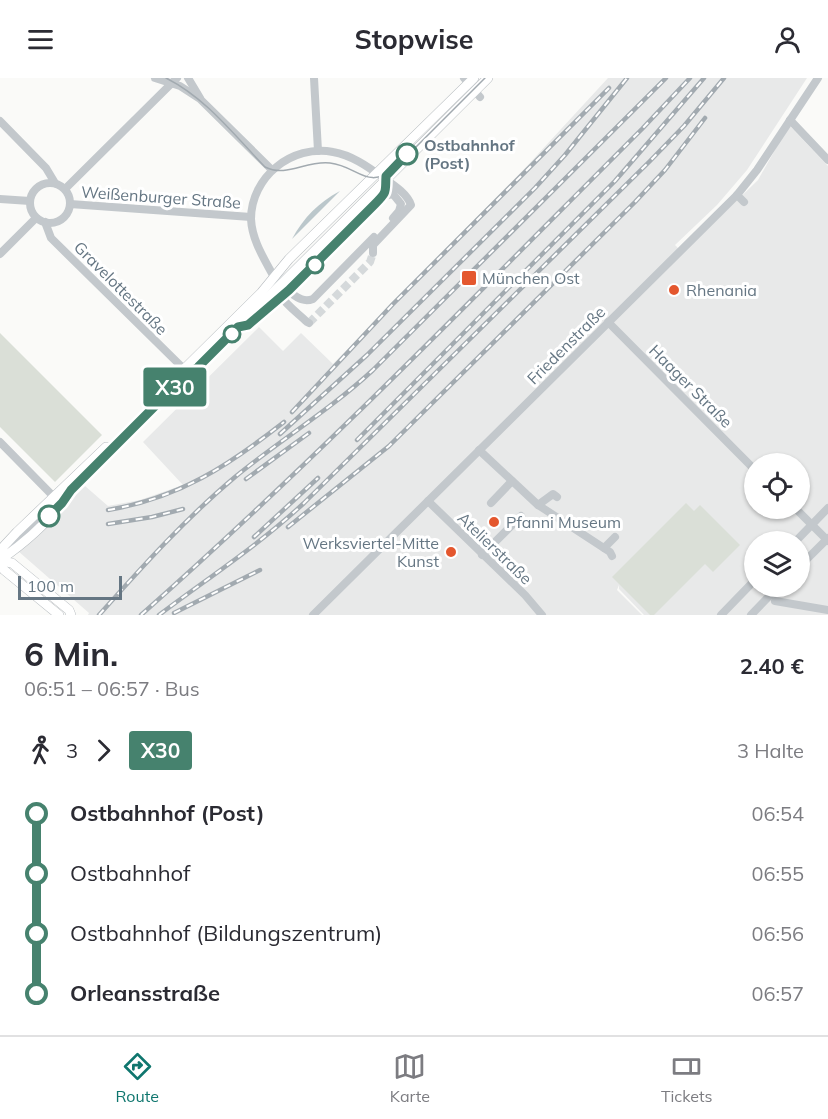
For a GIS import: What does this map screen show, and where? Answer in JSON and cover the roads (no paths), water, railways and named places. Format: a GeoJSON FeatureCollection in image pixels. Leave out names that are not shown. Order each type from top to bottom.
{"type":"FeatureCollection","features":[{"type":"Feature","properties":{"kind":"main road"},"geometry":{"type":"LineString","coordinates":[[0,560],[13,551],[62,503],[71,490],[358,190],[386,179],[472,86],[488,78]]}},
{"type":"Feature","properties":{"kind":"main road"},"geometry":{"type":"LineString","coordinates":[[58,615],[4,570],[0,560],[4,546],[186,371],[280,291],[472,86]]}},
{"type":"Feature","properties":{"kind":"main road"},"geometry":{"type":"LineString","coordinates":[[0,560],[12,563],[69,610],[71,615]]}},
{"type":"Feature","properties":{"kind":"street"},"geometry":{"type":"LineString","coordinates":[[155,78],[174,81],[200,99],[272,170]]}},
{"type":"Feature","properties":{"kind":"street"},"geometry":{"type":"LineString","coordinates":[[188,78],[200,99]]}},
{"type":"Feature","properties":{"kind":"street"},"geometry":{"type":"LineString","coordinates":[[314,78],[318,151]]}},
{"type":"Feature","properties":{"kind":"street"},"geometry":{"type":"LineString","coordinates":[[472,86],[482,78]]}},
{"type":"Feature","properties":{"kind":"street","name":"Friedenstraße"},"geometry":{"type":"LineString","coordinates":[[313,615],[737,195],[753,176],[818,78]]}},
{"type":"Feature","properties":{"kind":"street"},"geometry":{"type":"LineString","coordinates":[[65,189],[174,81]]}},
{"type":"Feature","properties":{"kind":"street"},"geometry":{"type":"LineString","coordinates":[[790,120],[828,160]]}},
{"type":"Feature","properties":{"kind":"street"},"geometry":{"type":"LineString","coordinates":[[0,121],[46,168],[55,183],[65,189],[70,204],[64,217],[52,223],[45,222],[36,218],[32,213],[31,195],[38,186],[55,183]]}},
{"type":"Feature","properties":{"kind":"street"},"geometry":{"type":"LineString","coordinates":[[309,323],[280,291],[253,234],[251,217],[259,189],[272,170],[289,158],[318,151],[345,155],[386,179],[411,203],[405,213],[373,245],[373,253]]}},
{"type":"Feature","properties":{"kind":"street"},"geometry":{"type":"LineString","coordinates":[[289,290],[300,301],[309,301],[399,211],[401,204],[386,179]]}},
{"type":"Feature","properties":{"kind":"street"},"geometry":{"type":"LineString","coordinates":[[383,196],[386,179]]}},
{"type":"Feature","properties":{"kind":"street"},"geometry":{"type":"LineString","coordinates":[[264,289],[289,290],[383,196],[393,194]]}},
{"type":"Feature","properties":{"kind":"street"},"geometry":{"type":"LineString","coordinates":[[737,195],[744,202]]}},
{"type":"Feature","properties":{"kind":"street"},"geometry":{"type":"LineString","coordinates":[[0,199],[30,201]]}},
{"type":"Feature","properties":{"kind":"street","name":"Weißenburger Straße"},"geometry":{"type":"LineString","coordinates":[[70,204],[251,217]]}},
{"type":"Feature","properties":{"kind":"street"},"geometry":{"type":"LineString","coordinates":[[0,254],[36,218]]}},
{"type":"Feature","properties":{"kind":"street","name":"Gravelottestraße"},"geometry":{"type":"LineString","coordinates":[[45,222],[51,238],[186,371]]}},
{"type":"Feature","properties":{"kind":"street"},"geometry":{"type":"LineString","coordinates":[[298,281],[296,291],[309,301]]}},
{"type":"Feature","properties":{"kind":"street","name":"Haager Straße"},"geometry":{"type":"LineString","coordinates":[[608,322],[744,459]]}},
{"type":"Feature","properties":{"kind":"street"},"geometry":{"type":"LineString","coordinates":[[0,442],[54,497]]}},
{"type":"Feature","properties":{"kind":"street"},"geometry":{"type":"LineString","coordinates":[[479,450],[538,505],[610,552],[612,556]]}},
{"type":"Feature","properties":{"kind":"street"},"geometry":{"type":"LineString","coordinates":[[491,503],[512,481]]}},
{"type":"Feature","properties":{"kind":"street"},"geometry":{"type":"LineString","coordinates":[[538,505],[549,494],[557,497]]}},
{"type":"Feature","properties":{"kind":"street","name":"Atelierstraße"},"geometry":{"type":"LineString","coordinates":[[428,501],[542,615]]}},
{"type":"Feature","properties":{"kind":"street"},"geometry":{"type":"LineString","coordinates":[[805,531],[828,508]]}},
{"type":"Feature","properties":{"kind":"street"},"geometry":{"type":"LineString","coordinates":[[482,555],[521,516]]}},
{"type":"Feature","properties":{"kind":"street"},"geometry":{"type":"LineString","coordinates":[[806,519],[827,539],[810,556]]}},
{"type":"Feature","properties":{"kind":"street"},"geometry":{"type":"LineString","coordinates":[[604,548],[615,537]]}},
{"type":"Feature","properties":{"kind":"street"},"geometry":{"type":"LineString","coordinates":[[490,563],[498,555]]}},
{"type":"Feature","properties":{"kind":"street"},"geometry":{"type":"LineString","coordinates":[[720,615],[744,591]]}},
{"type":"Feature","properties":{"kind":"street"},"geometry":{"type":"LineString","coordinates":[[751,615],[768,597]]}},
{"type":"Feature","properties":{"kind":"street"},"geometry":{"type":"LineString","coordinates":[[775,601],[828,610]]}},
{"type":"Feature","properties":{"kind":"tunnel"},"geometry":{"type":"LineString","coordinates":[[309,323],[370,262],[373,253]]}},
{"type":"Feature","properties":{"kind":"tram line"},"geometry":{"type":"LineString","coordinates":[[166,78],[207,107],[265,167],[281,171],[330,163],[370,177],[385,175],[395,168],[485,78]]}},
{"type":"Feature","properties":{"kind":"railway"},"geometry":{"type":"LineString","coordinates":[[280,434],[367,355],[535,188],[565,155],[627,78]]}},
{"type":"Feature","properties":{"kind":"railway"},"geometry":{"type":"LineString","coordinates":[[99,615],[164,544],[217,493],[252,463],[340,398],[373,370],[666,78]]}},
{"type":"Feature","properties":{"kind":"railway"},"geometry":{"type":"LineString","coordinates":[[141,615],[333,437],[642,129],[690,78]]}},
{"type":"Feature","properties":{"kind":"railway"},"geometry":{"type":"LineString","coordinates":[[357,440],[615,181],[704,78]]}},
{"type":"Feature","properties":{"kind":"railway"},"geometry":{"type":"LineString","coordinates":[[159,615],[251,547],[304,503],[650,161],[684,126],[724,78]]}},
{"type":"Feature","properties":{"kind":"railway"},"geometry":{"type":"LineString","coordinates":[[292,412],[393,304],[609,88]]}},
{"type":"Feature","properties":{"kind":"railway"},"geometry":{"type":"LineString","coordinates":[[288,527],[389,446],[635,202],[665,170],[705,118]]}},
{"type":"Feature","properties":{"kind":"railway"},"geometry":{"type":"LineString","coordinates":[[108,510],[158,497],[202,478],[243,453],[284,422]]}},
{"type":"Feature","properties":{"kind":"railway"},"geometry":{"type":"LineString","coordinates":[[246,479],[309,433]]}},
{"type":"Feature","properties":{"kind":"railway"},"geometry":{"type":"LineString","coordinates":[[254,537],[318,478]]}},
{"type":"Feature","properties":{"kind":"railway"},"geometry":{"type":"LineString","coordinates":[[108,524],[183,509]]}},
{"type":"Feature","properties":{"kind":"railway"},"geometry":{"type":"LineString","coordinates":[[174,613],[260,570]]}},
{"type":"Feature","properties":{"kind":"place","name":"Ostbahnhof (Post)"},"geometry":{"type":"Point","coordinates":[407,154]}},
{"type":"Feature","properties":{"kind":"place","name":"München Ost"},"geometry":{"type":"Point","coordinates":[469,278]}},
{"type":"Feature","properties":{"kind":"place","name":"Rhenania"},"geometry":{"type":"Point","coordinates":[674,290]}},
{"type":"Feature","properties":{"kind":"place","name":"Pfanni Museum"},"geometry":{"type":"Point","coordinates":[494,522]}},
{"type":"Feature","properties":{"kind":"place","name":"Werksviertel-Mitte Kunst"},"geometry":{"type":"Point","coordinates":[451,552]}}]}
